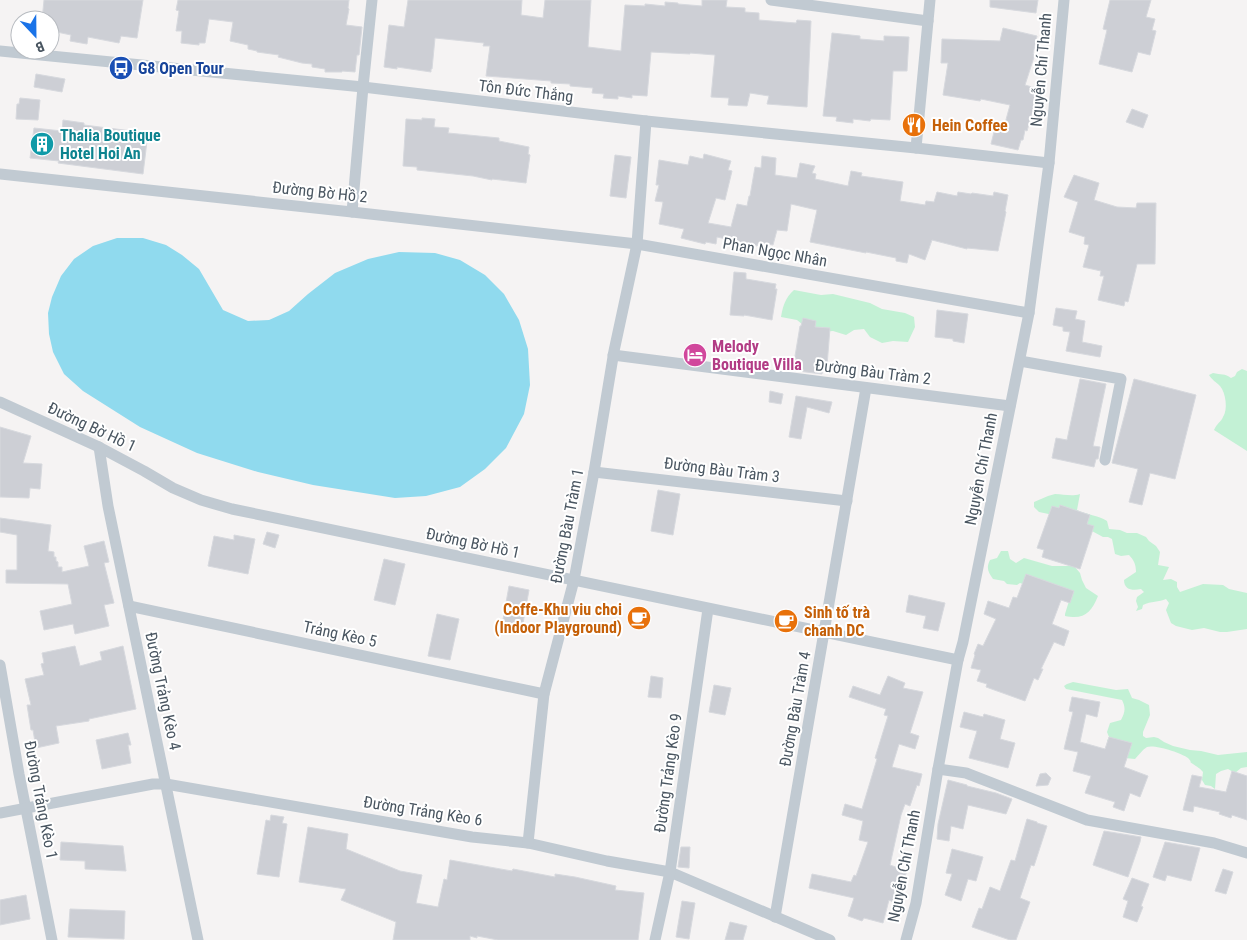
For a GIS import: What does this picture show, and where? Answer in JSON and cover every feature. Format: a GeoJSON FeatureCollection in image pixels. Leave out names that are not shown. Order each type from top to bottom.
{"type":"FeatureCollection","features":[{"type":"Feature","properties":{"kind":"street"},"geometry":{"type":"LineString","coordinates":[[352,212],[372,0]]}},
{"type":"Feature","properties":{"kind":"street"},"geometry":{"type":"LineString","coordinates":[[771,0],[928,21]]}},
{"type":"Feature","properties":{"kind":"street"},"geometry":{"type":"LineString","coordinates":[[916,148],[930,0]]}},
{"type":"Feature","properties":{"kind":"street","name":"Nguyễn Chí Thanh"},"geometry":{"type":"LineString","coordinates":[[906,940],[916,903],[958,660],[1029,313],[1049,163],[1064,0]]}},
{"type":"Feature","properties":{"kind":"street","name":"Tôn Đức Thắng"},"geometry":{"type":"LineString","coordinates":[[0,51],[363,87],[646,121],[1049,163]]}},
{"type":"Feature","properties":{"kind":"street"},"geometry":{"type":"LineString","coordinates":[[637,244],[646,121]]}},
{"type":"Feature","properties":{"kind":"street","name":"Đường Bờ Hồ 2"},"geometry":{"type":"LineString","coordinates":[[0,174],[637,244]]}},
{"type":"Feature","properties":{"kind":"street","name":"Phan Ngọc Nhân"},"geometry":{"type":"LineString","coordinates":[[637,244],[1029,313]]}},
{"type":"Feature","properties":{"kind":"street","name":"Đường Bàu Tràm 1"},"geometry":{"type":"LineString","coordinates":[[528,844],[544,694],[574,580],[613,355],[637,244]]}},
{"type":"Feature","properties":{"kind":"street","name":"Đường Bàu Tràm 2"},"geometry":{"type":"LineString","coordinates":[[613,355],[1010,406]]}},
{"type":"Feature","properties":{"kind":"street"},"geometry":{"type":"LineString","coordinates":[[1020,360],[1121,379],[1105,460]]}},
{"type":"Feature","properties":{"kind":"street","name":"Đường Bàu Tràm 4"},"geometry":{"type":"LineString","coordinates":[[775,917],[866,388]]}},
{"type":"Feature","properties":{"kind":"street","name":"Đường Bờ Hồ 1"},"geometry":{"type":"LineString","coordinates":[[0,402],[99,447],[173,488],[232,510],[958,660]]}},
{"type":"Feature","properties":{"kind":"street","name":"Đường Trảng Kèo 4"},"geometry":{"type":"LineString","coordinates":[[99,447],[108,506],[166,784],[202,939]]}},
{"type":"Feature","properties":{"kind":"street","name":"Đường Bàu Tràm 3"},"geometry":{"type":"LineString","coordinates":[[594,472],[847,501]]}},
{"type":"Feature","properties":{"kind":"street","name":"Trảng Kèo 5"},"geometry":{"type":"LineString","coordinates":[[129,606],[544,694]]}},
{"type":"Feature","properties":{"kind":"street","name":"Đường Trảng Kèo 9"},"geometry":{"type":"LineString","coordinates":[[655,940],[670,872],[708,609]]}},
{"type":"Feature","properties":{"kind":"street","name":"Đường Trảng Kèo 1"},"geometry":{"type":"LineString","coordinates":[[0,665],[19,774],[52,940]]}},
{"type":"Feature","properties":{"kind":"street"},"geometry":{"type":"LineString","coordinates":[[938,769],[966,774],[1087,820],[1214,843],[1247,853]]}},
{"type":"Feature","properties":{"kind":"street","name":"Đường Trảng Kèo 6"},"geometry":{"type":"LineString","coordinates":[[0,813],[152,784],[166,784],[528,844],[670,872],[830,940]]}},
{"type":"Feature","properties":{"kind":"green space"},"geometry":{"type":"Polygon","coordinates":[[[794,290],[821,295],[833,294],[870,303],[882,309],[905,313],[914,317],[915,327],[908,342],[893,341],[882,343],[870,337],[864,329],[854,330],[846,335],[833,331],[821,332],[808,329],[797,320],[781,317],[785,302],[794,290]]]}},
{"type":"Feature","properties":{"kind":"green space"},"geometry":{"type":"Polygon","coordinates":[[[1242,369],[1247,371],[1247,451],[1214,430],[1225,414],[1226,402],[1222,389],[1209,375],[1213,373],[1231,378],[1242,369]]]}},
{"type":"Feature","properties":{"kind":"green space"},"geometry":{"type":"Polygon","coordinates":[[[1055,494],[1080,494],[1077,510],[1107,521],[1109,529],[1137,533],[1146,537],[1160,552],[1158,565],[1169,567],[1163,580],[1171,579],[1177,582],[1180,592],[1203,584],[1223,585],[1229,589],[1247,593],[1247,629],[1220,632],[1204,628],[1192,630],[1176,626],[1171,623],[1166,610],[1169,603],[1166,599],[1143,605],[1142,609],[1136,611],[1138,607],[1137,597],[1144,592],[1141,589],[1132,590],[1127,588],[1124,583],[1124,580],[1136,572],[1132,559],[1129,555],[1121,556],[1115,554],[1112,539],[1103,537],[1058,516],[1039,512],[1034,507],[1034,502],[1055,494]]]}},
{"type":"Feature","properties":{"kind":"green space"},"geometry":{"type":"Polygon","coordinates":[[[1001,551],[1008,551],[1010,559],[1016,563],[1024,558],[1052,566],[1074,566],[1080,573],[1086,588],[1098,596],[1093,607],[1082,616],[1065,616],[1069,601],[1020,583],[1017,585],[1007,584],[1004,581],[993,579],[988,570],[988,565],[990,560],[997,558],[1001,551]]]}},
{"type":"Feature","properties":{"kind":"green space"},"geometry":{"type":"Polygon","coordinates":[[[1073,682],[1116,690],[1128,689],[1132,698],[1149,705],[1150,715],[1143,732],[1143,736],[1146,738],[1154,737],[1173,746],[1218,755],[1247,752],[1247,767],[1241,768],[1235,773],[1228,769],[1216,774],[1215,789],[1205,785],[1202,780],[1203,772],[1201,769],[1185,756],[1174,752],[1151,746],[1145,748],[1135,759],[1118,755],[1112,750],[1107,741],[1109,737],[1107,732],[1110,723],[1121,720],[1124,712],[1122,700],[1066,689],[1064,686],[1073,682]]]}},
{"type":"Feature","properties":{"kind":"water"},"geometry":{"type":"Polygon","coordinates":[[[117,238],[143,238],[166,245],[182,255],[199,269],[223,310],[248,321],[269,320],[289,311],[335,273],[368,259],[399,252],[435,253],[460,260],[485,275],[504,294],[519,320],[528,349],[530,385],[524,414],[506,448],[485,469],[460,487],[426,496],[395,498],[313,485],[258,472],[197,453],[140,427],[83,391],[64,374],[53,352],[49,334],[48,313],[52,297],[61,276],[74,259],[93,246],[117,238]]]}},
{"type":"Feature","properties":{"kind":"building"},"geometry":{"type":"Polygon","coordinates":[[[44,0],[143,0],[137,38],[121,36],[119,43],[88,37],[87,44],[70,41],[71,35],[60,33],[60,10],[43,10],[44,0]]]}},
{"type":"Feature","properties":{"kind":"building"},"geometry":{"type":"Polygon","coordinates":[[[178,0],[349,0],[346,25],[362,27],[355,72],[325,72],[325,69],[312,67],[312,64],[248,49],[248,45],[230,41],[233,22],[209,19],[205,43],[199,43],[199,45],[181,43],[182,31],[176,31],[179,11],[176,10],[178,0]]]}},
{"type":"Feature","properties":{"kind":"building"},"geometry":{"type":"Polygon","coordinates":[[[408,0],[522,0],[521,15],[543,18],[545,0],[591,0],[588,47],[621,51],[625,5],[665,6],[665,2],[702,6],[702,0],[727,0],[726,7],[745,8],[745,12],[759,13],[759,20],[796,23],[797,20],[811,21],[807,107],[767,104],[769,96],[750,93],[747,106],[728,105],[729,98],[711,97],[715,55],[651,52],[647,96],[632,95],[632,98],[618,96],[618,99],[603,98],[604,94],[592,93],[593,88],[551,83],[551,81],[486,76],[490,46],[483,46],[484,43],[435,38],[431,72],[384,67],[389,25],[404,27],[408,0]]]}},
{"type":"Feature","properties":{"kind":"building"},"geometry":{"type":"Polygon","coordinates":[[[990,0],[1038,0],[1036,13],[990,7],[990,0]]]}},
{"type":"Feature","properties":{"kind":"building"},"geometry":{"type":"Polygon","coordinates":[[[1110,0],[1151,0],[1146,17],[1155,19],[1152,30],[1156,31],[1150,55],[1138,52],[1132,72],[1099,64],[1107,30],[1103,29],[1110,0]]]}},
{"type":"Feature","properties":{"kind":"building"},"geometry":{"type":"Polygon","coordinates":[[[1003,28],[1037,36],[1033,54],[1035,54],[1025,85],[1039,89],[1027,131],[1025,130],[1018,150],[991,144],[996,124],[1004,127],[1010,105],[981,99],[980,101],[943,95],[948,63],[941,63],[942,39],[1000,41],[1003,28]]]}},
{"type":"Feature","properties":{"kind":"building"},"geometry":{"type":"Polygon","coordinates":[[[832,33],[860,36],[860,39],[884,41],[884,36],[909,37],[907,71],[893,71],[890,120],[871,119],[870,121],[853,119],[853,123],[836,121],[837,117],[823,116],[832,33]]]}},
{"type":"Feature","properties":{"kind":"building"},"geometry":{"type":"Polygon","coordinates":[[[36,74],[65,79],[62,92],[34,87],[36,74]]]}},
{"type":"Feature","properties":{"kind":"building"},"geometry":{"type":"Polygon","coordinates":[[[20,98],[40,100],[38,120],[16,119],[17,104],[19,104],[20,98]]]}},
{"type":"Feature","properties":{"kind":"building"},"geometry":{"type":"Polygon","coordinates":[[[1132,109],[1148,115],[1143,128],[1126,122],[1132,109]]]}},
{"type":"Feature","properties":{"kind":"building"},"geometry":{"type":"Polygon","coordinates":[[[422,118],[435,119],[434,127],[449,128],[448,133],[499,138],[499,141],[529,147],[528,154],[530,155],[526,183],[417,170],[417,167],[403,166],[406,119],[422,120],[422,118]]]}},
{"type":"Feature","properties":{"kind":"building"},"geometry":{"type":"Polygon","coordinates":[[[63,120],[84,123],[84,125],[148,133],[143,174],[30,158],[34,128],[62,131],[63,120]]]}},
{"type":"Feature","properties":{"kind":"building"},"geometry":{"type":"Polygon","coordinates":[[[704,154],[731,161],[728,170],[732,171],[725,200],[716,198],[708,223],[731,227],[737,204],[747,206],[755,167],[761,168],[762,156],[776,158],[775,175],[797,178],[800,163],[815,166],[812,173],[816,174],[815,179],[848,186],[851,171],[862,173],[861,176],[903,182],[900,201],[925,205],[926,201],[934,202],[937,192],[957,196],[958,192],[993,196],[994,192],[1008,195],[998,251],[967,249],[932,240],[925,260],[909,254],[907,263],[896,261],[896,258],[810,242],[817,210],[791,204],[787,231],[777,230],[773,245],[759,242],[757,246],[717,237],[716,244],[706,242],[705,244],[681,238],[684,229],[659,224],[663,202],[655,201],[659,185],[656,185],[659,160],[688,165],[690,156],[703,159],[704,154]]]}},
{"type":"Feature","properties":{"kind":"building"},"geometry":{"type":"Polygon","coordinates":[[[615,155],[631,157],[626,198],[610,196],[615,155]]]}},
{"type":"Feature","properties":{"kind":"building"},"geometry":{"type":"Polygon","coordinates":[[[1074,175],[1099,183],[1094,200],[1117,207],[1136,208],[1137,203],[1156,203],[1155,264],[1137,264],[1128,302],[1125,301],[1124,306],[1098,300],[1104,276],[1100,276],[1101,271],[1083,267],[1089,245],[1084,244],[1085,237],[1069,232],[1078,202],[1064,197],[1074,175]]]}},
{"type":"Feature","properties":{"kind":"building"},"geometry":{"type":"Polygon","coordinates":[[[734,272],[746,273],[746,279],[776,284],[775,289],[777,289],[772,320],[744,315],[730,315],[734,272]]]}},
{"type":"Feature","properties":{"kind":"building"},"geometry":{"type":"Polygon","coordinates":[[[1056,308],[1077,311],[1075,319],[1085,321],[1082,342],[1102,346],[1100,357],[1066,351],[1070,332],[1063,331],[1063,327],[1053,325],[1056,308]]]}},
{"type":"Feature","properties":{"kind":"building"},"geometry":{"type":"Polygon","coordinates":[[[937,310],[968,314],[964,343],[953,341],[953,339],[935,337],[937,310]]]}},
{"type":"Feature","properties":{"kind":"building"},"geometry":{"type":"Polygon","coordinates":[[[803,318],[816,321],[815,327],[830,328],[827,366],[823,366],[822,374],[798,371],[800,362],[794,362],[803,318]]]}},
{"type":"Feature","properties":{"kind":"building"},"geometry":{"type":"Polygon","coordinates":[[[1080,379],[1106,384],[1093,446],[1100,447],[1098,459],[1096,459],[1094,467],[1052,458],[1056,438],[1067,440],[1080,379]]]}},
{"type":"Feature","properties":{"kind":"building"},"geometry":{"type":"Polygon","coordinates":[[[1134,379],[1196,395],[1175,479],[1150,473],[1142,505],[1129,502],[1138,469],[1112,463],[1134,379]]]}},
{"type":"Feature","properties":{"kind":"building"},"geometry":{"type":"Polygon","coordinates":[[[770,391],[783,394],[781,404],[769,402],[770,391]]]}},
{"type":"Feature","properties":{"kind":"building"},"geometry":{"type":"Polygon","coordinates":[[[796,396],[832,402],[829,413],[807,407],[801,439],[789,437],[796,396]]]}},
{"type":"Feature","properties":{"kind":"building"},"geometry":{"type":"Polygon","coordinates":[[[0,427],[31,436],[23,463],[42,464],[40,489],[30,488],[29,498],[0,497],[0,427]]]}},
{"type":"Feature","properties":{"kind":"building"},"geometry":{"type":"Polygon","coordinates":[[[658,490],[680,494],[673,535],[651,531],[658,490]]]}},
{"type":"Feature","properties":{"kind":"building"},"geometry":{"type":"Polygon","coordinates":[[[1060,505],[1090,515],[1087,524],[1094,526],[1080,569],[1042,557],[1044,550],[1037,548],[1052,506],[1059,508],[1060,505]]]}},
{"type":"Feature","properties":{"kind":"building"},"geometry":{"type":"Polygon","coordinates":[[[0,518],[51,525],[48,551],[54,552],[58,567],[62,567],[62,572],[89,566],[84,546],[104,541],[109,562],[104,563],[114,603],[104,605],[109,626],[75,634],[73,624],[44,630],[40,611],[72,604],[68,584],[6,583],[6,570],[17,570],[17,535],[0,532],[0,518]]]}},
{"type":"Feature","properties":{"kind":"building"},"geometry":{"type":"Polygon","coordinates":[[[267,532],[279,535],[275,548],[263,544],[267,532]]]}},
{"type":"Feature","properties":{"kind":"building"},"geometry":{"type":"Polygon","coordinates":[[[234,535],[255,539],[248,574],[208,566],[214,536],[234,540],[234,535]]]}},
{"type":"Feature","properties":{"kind":"building"},"geometry":{"type":"Polygon","coordinates":[[[384,559],[405,564],[395,605],[374,600],[384,559]]]}},
{"type":"Feature","properties":{"kind":"building"},"geometry":{"type":"Polygon","coordinates":[[[1026,574],[1074,591],[1070,603],[1061,600],[1052,624],[1069,631],[1064,646],[1054,642],[1041,669],[1043,669],[1038,680],[1034,678],[1025,701],[986,687],[987,684],[977,681],[981,670],[971,668],[978,644],[983,646],[996,619],[984,614],[988,601],[1009,608],[1013,597],[1017,598],[1026,574]]]}},
{"type":"Feature","properties":{"kind":"building"},"geometry":{"type":"Polygon","coordinates":[[[509,586],[529,590],[522,629],[502,625],[509,586]]]}},
{"type":"Feature","properties":{"kind":"building"},"geometry":{"type":"Polygon","coordinates":[[[909,595],[945,603],[938,631],[923,628],[926,616],[906,612],[909,595]]]}},
{"type":"Feature","properties":{"kind":"building"},"geometry":{"type":"Polygon","coordinates":[[[437,614],[459,619],[450,660],[428,656],[437,614]]]}},
{"type":"Feature","properties":{"kind":"building"},"geometry":{"type":"Polygon","coordinates":[[[75,646],[80,666],[102,660],[100,652],[123,646],[136,709],[89,719],[89,721],[56,726],[59,743],[36,748],[27,705],[31,705],[25,679],[44,675],[41,664],[44,663],[42,653],[75,646]]]}},
{"type":"Feature","properties":{"kind":"building"},"geometry":{"type":"Polygon","coordinates":[[[651,676],[663,678],[661,698],[648,697],[651,676]]]}},
{"type":"Feature","properties":{"kind":"building"},"geometry":{"type":"Polygon","coordinates":[[[888,676],[905,683],[903,688],[923,692],[910,733],[919,736],[915,749],[899,744],[892,767],[922,774],[910,806],[905,804],[901,815],[890,865],[907,871],[895,903],[889,900],[883,923],[864,918],[862,921],[848,916],[854,898],[809,888],[812,874],[851,882],[854,875],[856,876],[868,842],[859,840],[863,821],[842,815],[845,804],[862,809],[888,716],[884,715],[886,709],[849,697],[853,686],[880,695],[888,676]]]}},
{"type":"Feature","properties":{"kind":"building"},"geometry":{"type":"Polygon","coordinates":[[[714,685],[731,688],[725,715],[709,712],[714,685]]]}},
{"type":"Feature","properties":{"kind":"building"},"geometry":{"type":"Polygon","coordinates":[[[1072,697],[1100,702],[1097,717],[1086,714],[1080,742],[1105,749],[1109,737],[1132,743],[1124,767],[1148,776],[1140,797],[1130,793],[1124,811],[1113,807],[1115,802],[1085,793],[1091,776],[1073,771],[1078,752],[1064,749],[1073,712],[1069,711],[1072,697]]]}},
{"type":"Feature","properties":{"kind":"building"},"geometry":{"type":"Polygon","coordinates":[[[964,712],[983,717],[984,714],[1005,720],[1000,739],[1015,743],[1008,768],[969,758],[977,731],[960,727],[964,712]]]}},
{"type":"Feature","properties":{"kind":"building"},"geometry":{"type":"Polygon","coordinates":[[[128,733],[131,745],[128,745],[131,763],[102,769],[96,740],[128,733]]]}},
{"type":"Feature","properties":{"kind":"building"},"geometry":{"type":"Polygon","coordinates":[[[1232,771],[1247,776],[1247,820],[1232,815],[1231,818],[1219,814],[1220,812],[1194,806],[1193,812],[1183,810],[1192,775],[1202,777],[1199,787],[1226,792],[1232,771]]]}},
{"type":"Feature","properties":{"kind":"building"},"geometry":{"type":"Polygon","coordinates":[[[1046,773],[1051,778],[1048,785],[1036,786],[1040,774],[1046,773]]]}},
{"type":"Feature","properties":{"kind":"building"},"geometry":{"type":"Polygon","coordinates":[[[948,780],[1012,799],[1006,814],[968,805],[963,829],[951,826],[949,841],[937,839],[938,824],[948,780]]]}},
{"type":"Feature","properties":{"kind":"building"},"geometry":{"type":"Polygon","coordinates":[[[271,815],[284,817],[282,823],[287,824],[279,877],[257,874],[266,820],[270,821],[271,815]]]}},
{"type":"Feature","properties":{"kind":"building"},"geometry":{"type":"Polygon","coordinates":[[[1027,819],[1047,826],[1034,866],[1031,865],[1020,898],[1030,902],[1016,940],[1010,940],[972,927],[979,908],[982,909],[990,887],[1000,891],[1011,860],[1015,861],[1027,819]]]}},
{"type":"Feature","properties":{"kind":"building"},"geometry":{"type":"Polygon","coordinates":[[[308,827],[348,834],[346,849],[400,871],[422,875],[416,903],[438,907],[444,879],[447,880],[450,860],[555,877],[555,874],[575,877],[616,886],[615,890],[644,893],[638,940],[498,940],[470,936],[470,940],[393,940],[396,922],[341,900],[346,889],[299,882],[308,827]]]}},
{"type":"Feature","properties":{"kind":"building"},"geometry":{"type":"Polygon","coordinates":[[[1104,831],[1141,837],[1128,877],[1093,865],[1104,831]]]}},
{"type":"Feature","properties":{"kind":"building"},"geometry":{"type":"Polygon","coordinates":[[[61,842],[123,846],[126,871],[85,869],[85,861],[60,860],[61,842]]]}},
{"type":"Feature","properties":{"kind":"building"},"geometry":{"type":"Polygon","coordinates":[[[1165,842],[1200,848],[1191,881],[1167,875],[1165,881],[1153,877],[1165,842]]]}},
{"type":"Feature","properties":{"kind":"building"},"geometry":{"type":"Polygon","coordinates":[[[681,847],[690,847],[689,868],[678,867],[681,847]]]}},
{"type":"Feature","properties":{"kind":"building"},"geometry":{"type":"Polygon","coordinates":[[[952,849],[983,857],[976,881],[968,879],[961,901],[945,895],[952,874],[946,873],[952,849]]]}},
{"type":"Feature","properties":{"kind":"building"},"geometry":{"type":"Polygon","coordinates":[[[1223,869],[1233,872],[1226,894],[1215,891],[1223,869]]]}},
{"type":"Feature","properties":{"kind":"building"},"geometry":{"type":"Polygon","coordinates":[[[1132,878],[1149,884],[1137,922],[1123,917],[1128,901],[1123,899],[1132,878]]]}},
{"type":"Feature","properties":{"kind":"building"},"geometry":{"type":"Polygon","coordinates":[[[26,895],[30,919],[0,925],[0,900],[26,895]]]}},
{"type":"Feature","properties":{"kind":"building"},"geometry":{"type":"Polygon","coordinates":[[[682,901],[695,903],[689,939],[676,937],[682,901]]]}},
{"type":"Feature","properties":{"kind":"building"},"geometry":{"type":"Polygon","coordinates":[[[70,909],[125,911],[124,939],[68,937],[70,909]]]}},
{"type":"Feature","properties":{"kind":"building"},"geometry":{"type":"Polygon","coordinates":[[[730,922],[747,926],[743,940],[725,940],[730,922]]]}},
{"type":"Feature","properties":{"kind":"place","name":"G8 Open Tour"},"geometry":{"type":"Point","coordinates":[121,68]}},
{"type":"Feature","properties":{"kind":"place","name":"Hein Coffee"},"geometry":{"type":"Point","coordinates":[914,125]}},
{"type":"Feature","properties":{"kind":"place","name":"Thalia Boutique Hotel Hoi An"},"geometry":{"type":"Point","coordinates":[42,144]}},
{"type":"Feature","properties":{"kind":"place","name":"Melody Boutique Villa"},"geometry":{"type":"Point","coordinates":[695,355]}},
{"type":"Feature","properties":{"kind":"place","name":"Coffe-Khu viu choi (Indoor Playground)"},"geometry":{"type":"Point","coordinates":[639,618]}},
{"type":"Feature","properties":{"kind":"place","name":"Sinh tố trà chanh DC"},"geometry":{"type":"Point","coordinates":[786,621]}}]}
